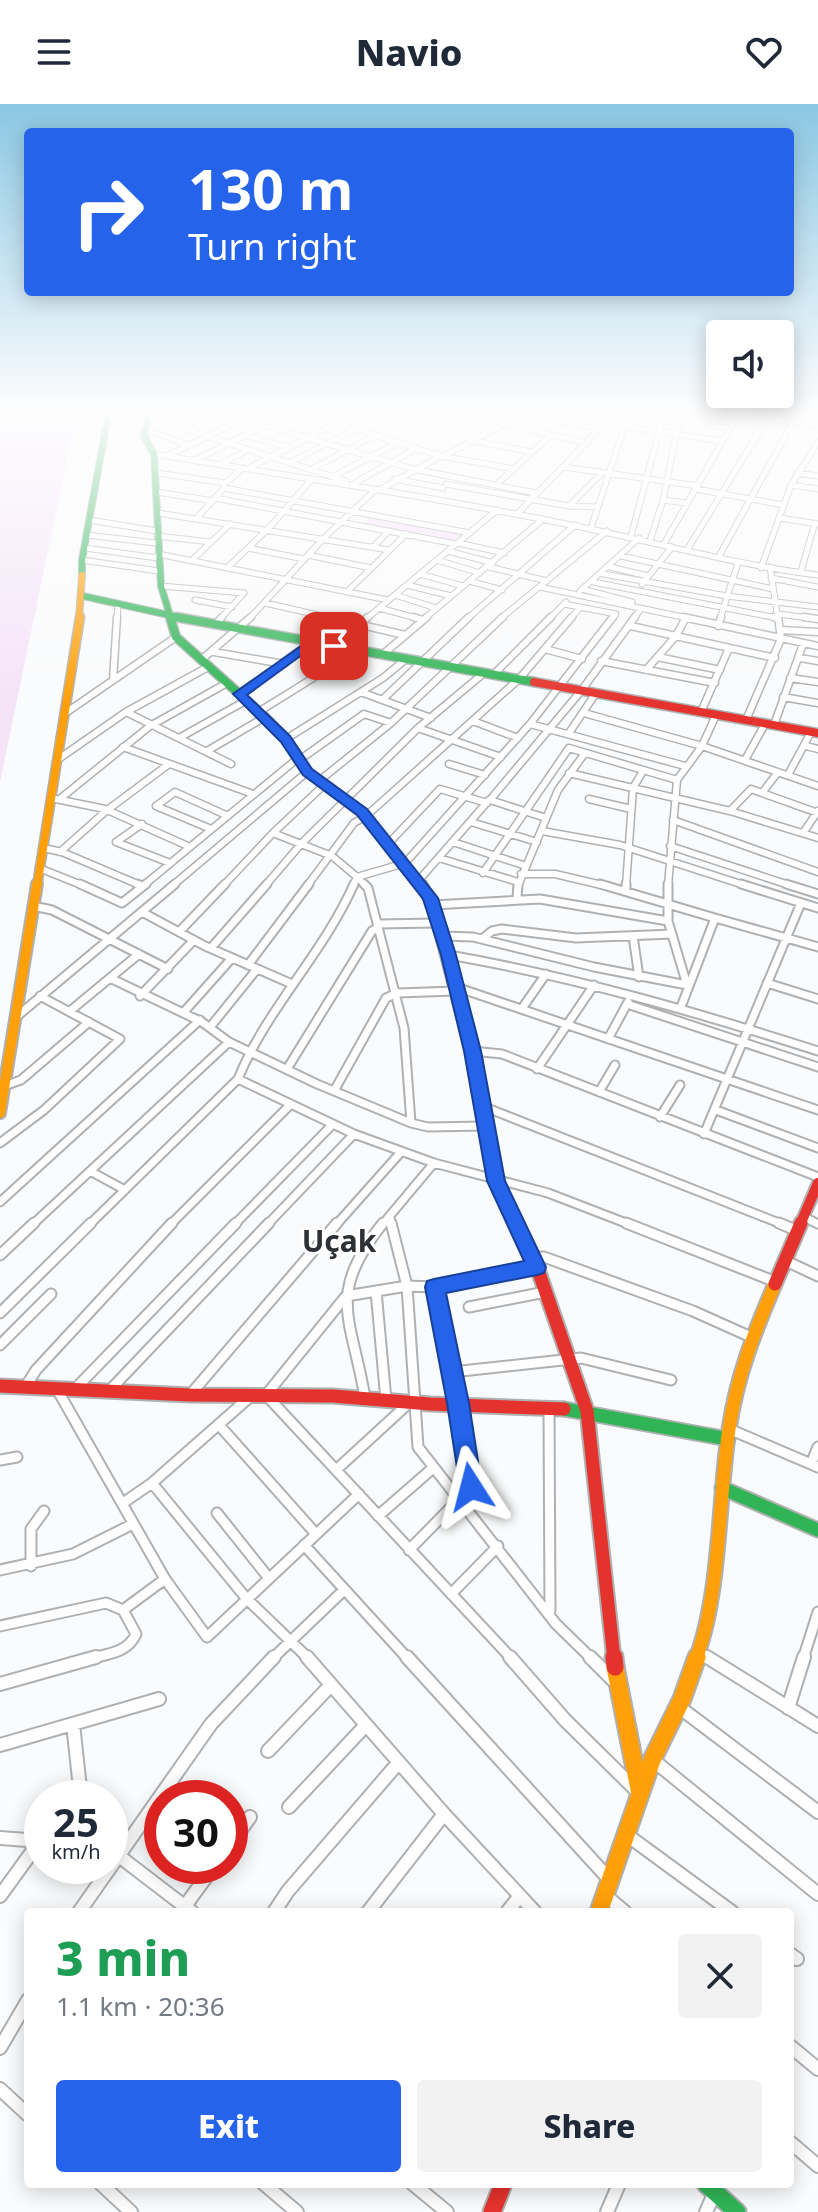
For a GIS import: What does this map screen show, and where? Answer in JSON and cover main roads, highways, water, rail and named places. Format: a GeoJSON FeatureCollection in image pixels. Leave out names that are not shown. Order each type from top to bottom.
{"type":"FeatureCollection","features":[{"type":"Feature","properties":{"kind":"main road"},"geometry":{"type":"LineString","coordinates":[[0,1113],[39,868],[56,798],[57,760],[83,596],[85,548],[91,508]]}},
{"type":"Feature","properties":{"kind":"main road"},"geometry":{"type":"LineString","coordinates":[[158,508],[161,586],[176,637],[262,714],[286,739],[307,772],[366,816],[419,880],[433,905],[449,955],[472,1051],[496,1181],[534,1262],[587,1411],[617,1685],[640,1794]]}},
{"type":"Feature","properties":{"kind":"main road"},"geometry":{"type":"LineString","coordinates":[[83,596],[215,625],[814,732]]}},
{"type":"Feature","properties":{"kind":"main road"},"geometry":{"type":"LineString","coordinates":[[600,1908],[652,1760],[699,1652],[709,1603],[729,1434],[740,1371],[751,1337],[818,1180]]}},
{"type":"Feature","properties":{"kind":"main road"},"geometry":{"type":"LineString","coordinates":[[0,1386],[58,1391],[365,1398],[549,1408],[587,1411],[729,1434]]}},
{"type":"Feature","properties":{"kind":"main road"},"geometry":{"type":"LineString","coordinates":[[722,1488],[818,1530]]}},
{"type":"Feature","properties":{"kind":"main road"},"geometry":{"type":"LineString","coordinates":[[492,2212],[501,2188]]}},
{"type":"Feature","properties":{"kind":"main road"},"geometry":{"type":"LineString","coordinates":[[710,2188],[737,2212]]}},
{"type":"Feature","properties":{"kind":"district","name":"Uçak"},"geometry":{"type":"Point","coordinates":[339,1242]}}]}
